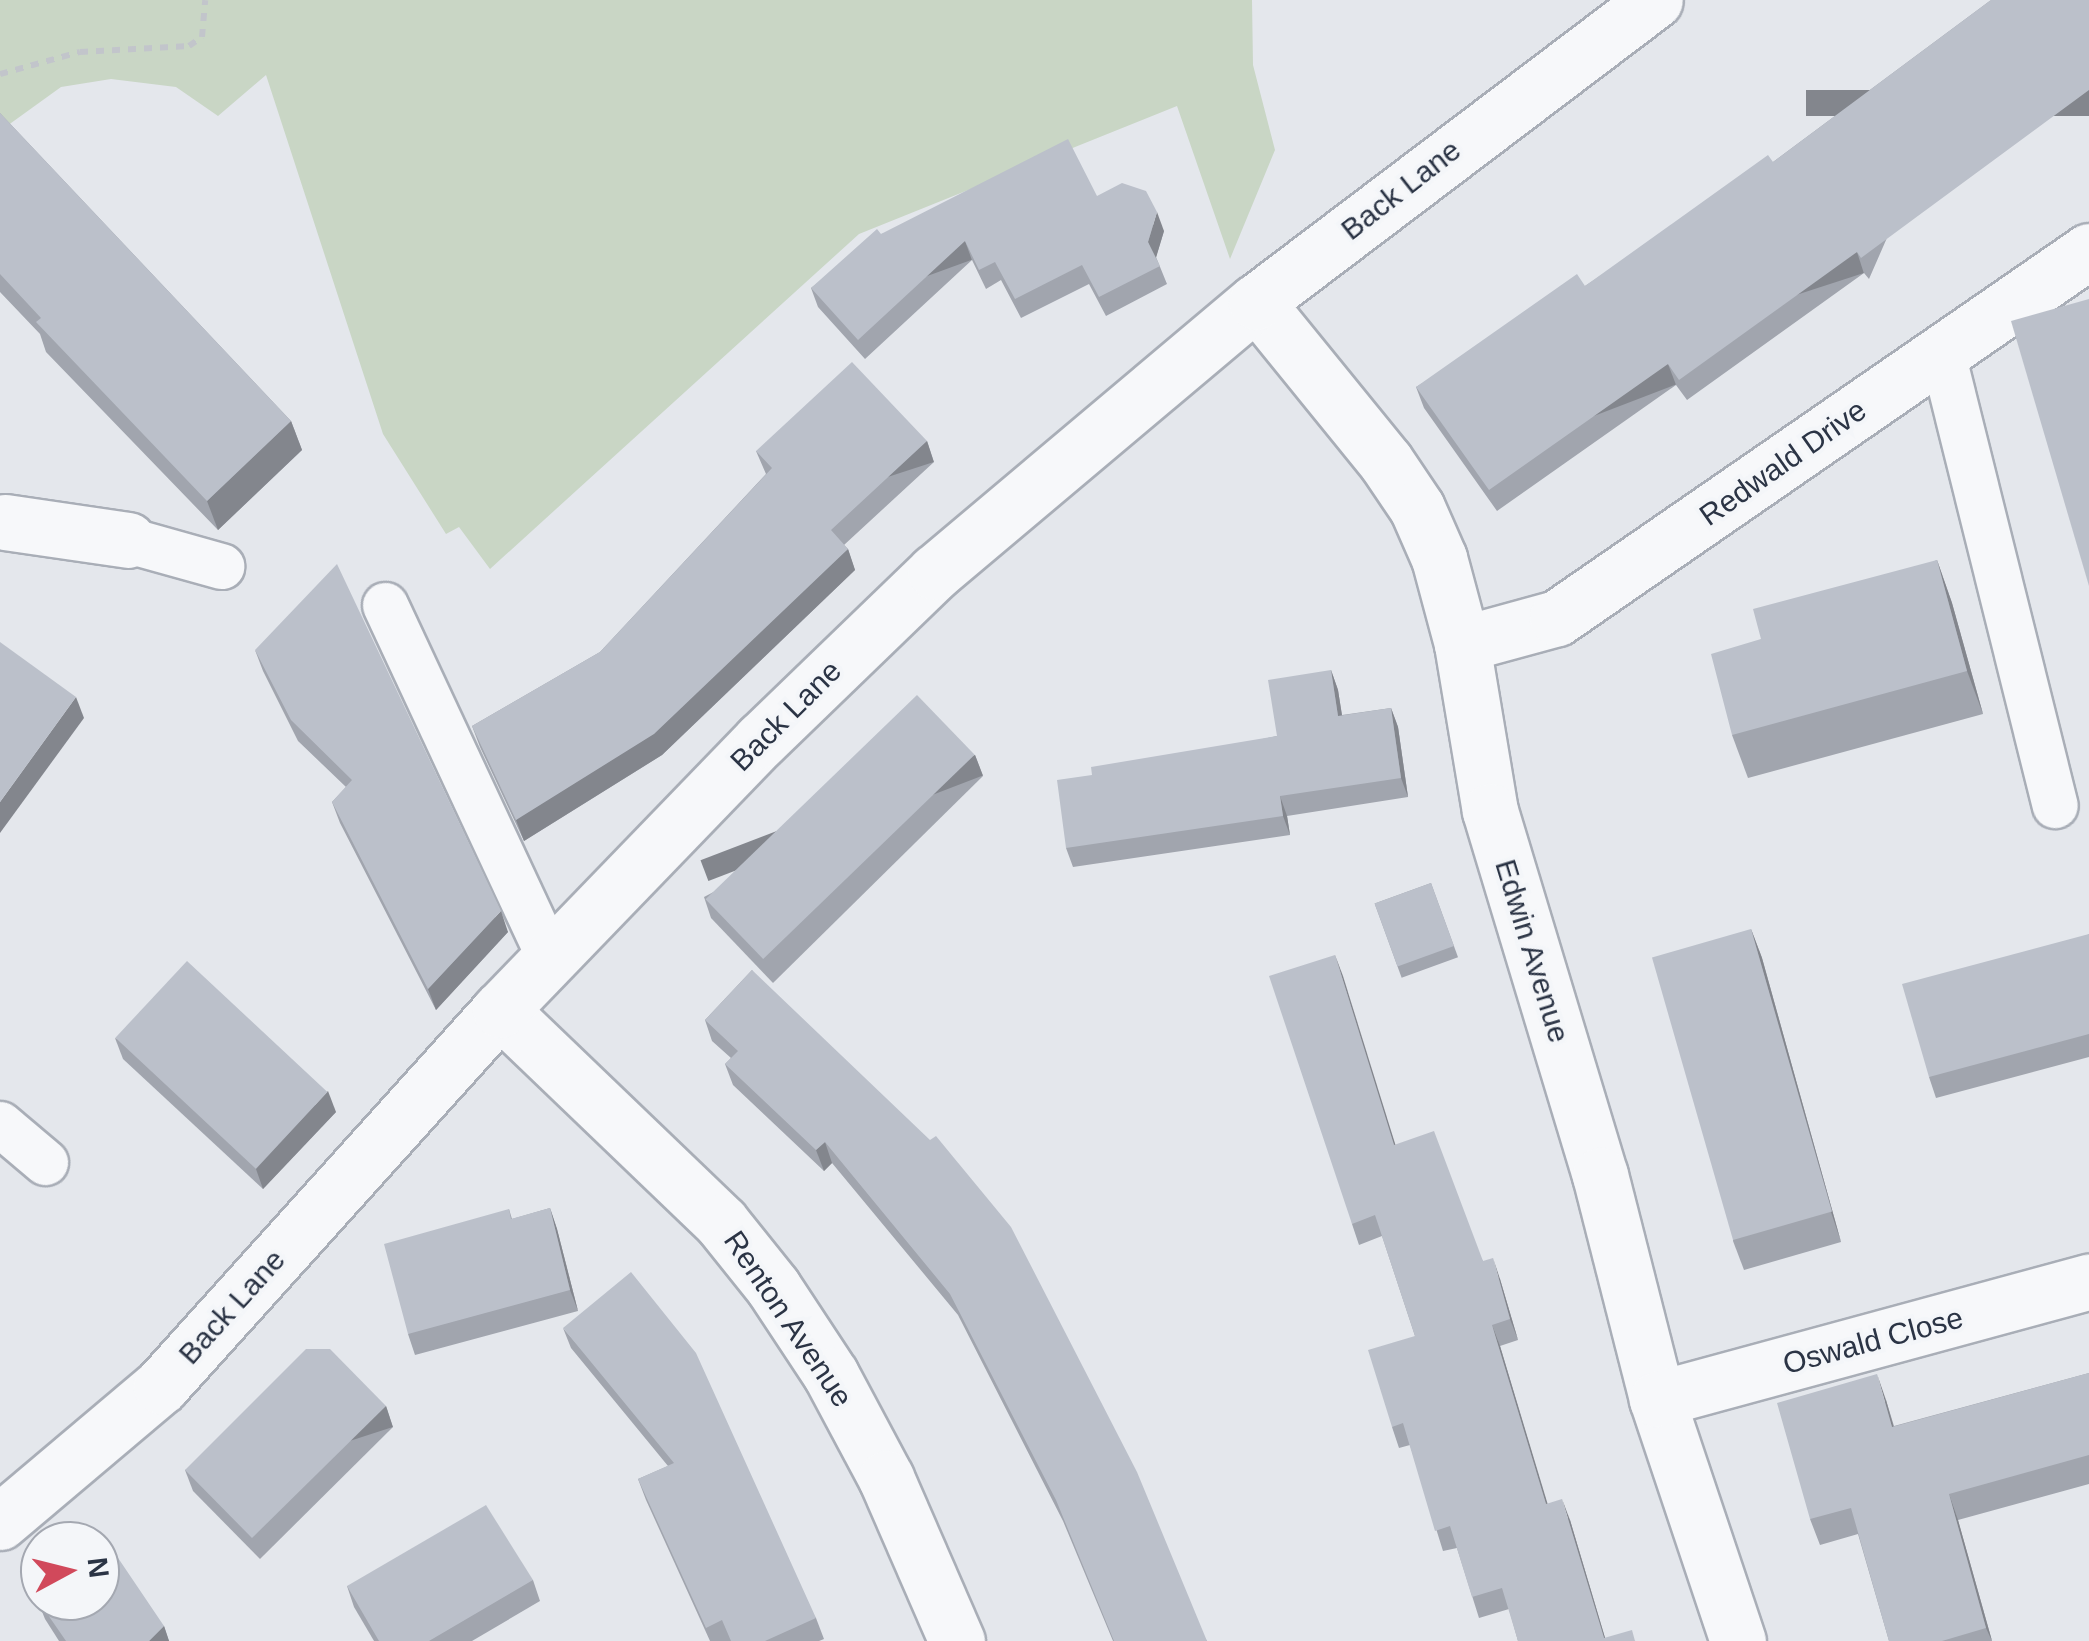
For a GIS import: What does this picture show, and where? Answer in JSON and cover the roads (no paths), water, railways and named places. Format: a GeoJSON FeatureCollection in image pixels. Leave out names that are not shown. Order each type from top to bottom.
{"type":"FeatureCollection","features":[{"type":"Feature","properties":{"kind":"street","name":"Back Lane"},"geometry":{"type":"LineString","coordinates":[[0,1522],[160,1386],[500,1010],[761,740],[935,572],[1256,302],[1655,0]]}},
{"type":"Feature","properties":{"kind":"street","name":"Redwald Drive"},"geometry":{"type":"LineString","coordinates":[[1462,644],[1558,618],[2089,251]]}},
{"type":"Feature","properties":{"kind":"street","name":"Edwin Avenue"},"geometry":{"type":"LineString","coordinates":[[1256,302],[1417,508],[1462,644],[1490,811],[1600,1175],[1657,1399],[1738,1641]]}},
{"type":"Feature","properties":{"kind":"street"},"geometry":{"type":"LineString","coordinates":[[2,520],[128,540]]}},
{"type":"Feature","properties":{"kind":"street","name":"Renton Avenue"},"geometry":{"type":"LineString","coordinates":[[500,1010],[722,1222],[773,1287],[831,1375],[886,1478],[958,1641]]}},
{"type":"Feature","properties":{"kind":"street","name":"Oswald Close"},"geometry":{"type":"LineString","coordinates":[[1657,1399],[2089,1282]]}},
{"type":"Feature","properties":{"kind":"lane"},"geometry":{"type":"LineString","coordinates":[[1942,353],[2055,805]]}},
{"type":"Feature","properties":{"kind":"lane"},"geometry":{"type":"LineString","coordinates":[[128,540],[221,566]]}},
{"type":"Feature","properties":{"kind":"lane"},"geometry":{"type":"LineString","coordinates":[[385,605],[550,959]]}},
{"type":"Feature","properties":{"kind":"lane"},"geometry":{"type":"LineString","coordinates":[[0,1124],[45,1162]]}}]}
